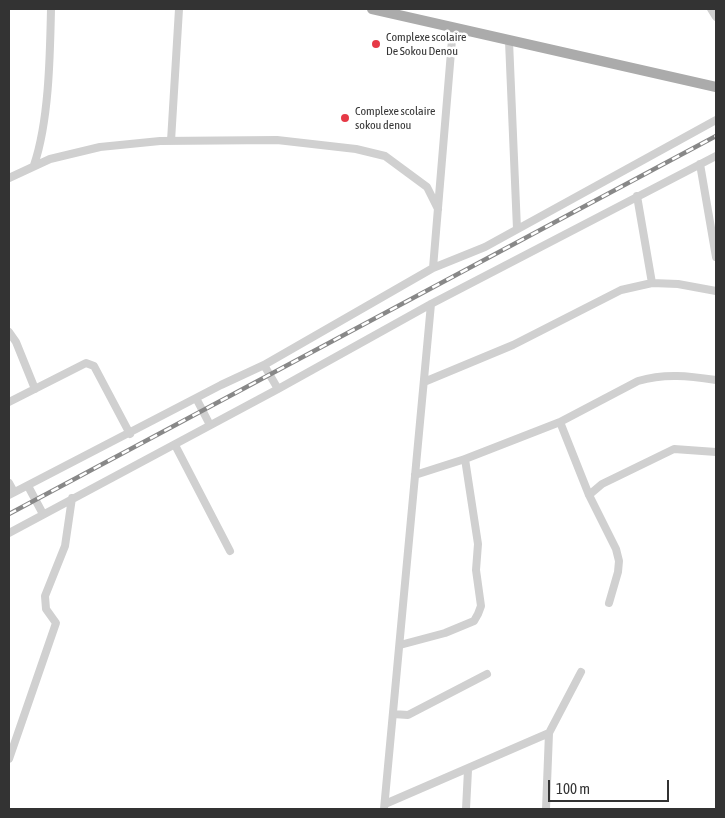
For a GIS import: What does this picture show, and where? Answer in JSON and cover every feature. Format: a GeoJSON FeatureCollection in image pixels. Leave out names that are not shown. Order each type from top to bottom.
{"type":"FeatureCollection","features":[{"type":"Feature","properties":{"kind":"main road"},"geometry":{"type":"LineString","coordinates":[[372,9],[716,87]]}},
{"type":"Feature","properties":{"kind":"street"},"geometry":{"type":"LineString","coordinates":[[34,165],[39,150],[46,96],[51,9]]}},
{"type":"Feature","properties":{"kind":"street"},"geometry":{"type":"LineString","coordinates":[[171,141],[180,9]]}},
{"type":"Feature","properties":{"kind":"street"},"geometry":{"type":"LineString","coordinates":[[711,9],[716,17]]}},
{"type":"Feature","properties":{"kind":"street"},"geometry":{"type":"LineString","coordinates":[[433,268],[453,28]]}},
{"type":"Feature","properties":{"kind":"street"},"geometry":{"type":"LineString","coordinates":[[509,41],[517,229]]}},
{"type":"Feature","properties":{"kind":"street"},"geometry":{"type":"LineString","coordinates":[[9,483],[11,494],[130,434],[196,398],[264,365],[433,268],[484,247],[625,172],[716,120]]}},
{"type":"Feature","properties":{"kind":"street"},"geometry":{"type":"LineString","coordinates":[[9,178],[50,159],[100,147],[171,141],[277,140],[369,152],[385,156],[428,187],[438,210]]}},
{"type":"Feature","properties":{"kind":"street"},"geometry":{"type":"LineString","coordinates":[[39,150],[50,159]]}},
{"type":"Feature","properties":{"kind":"street"},"geometry":{"type":"LineString","coordinates":[[9,533],[175,445],[431,304],[716,156]]}},
{"type":"Feature","properties":{"kind":"street"},"geometry":{"type":"LineString","coordinates":[[700,164],[716,257]]}},
{"type":"Feature","properties":{"kind":"street"},"geometry":{"type":"LineString","coordinates":[[638,196],[652,283]]}},
{"type":"Feature","properties":{"kind":"street"},"geometry":{"type":"LineString","coordinates":[[424,382],[513,345],[621,290],[652,283],[678,284],[716,292]]}},
{"type":"Feature","properties":{"kind":"street"},"geometry":{"type":"LineString","coordinates":[[431,304],[385,806],[550,733]]}},
{"type":"Feature","properties":{"kind":"street"},"geometry":{"type":"LineString","coordinates":[[9,332],[16,342],[36,389]]}},
{"type":"Feature","properties":{"kind":"street"},"geometry":{"type":"LineString","coordinates":[[9,402],[86,363],[90,363],[94,366],[130,434]]}},
{"type":"Feature","properties":{"kind":"street"},"geometry":{"type":"LineString","coordinates":[[264,365],[278,389]]}},
{"type":"Feature","properties":{"kind":"street"},"geometry":{"type":"LineString","coordinates":[[415,475],[465,459],[560,422],[638,381],[682,375],[716,380]]}},
{"type":"Feature","properties":{"kind":"street"},"geometry":{"type":"LineString","coordinates":[[196,398],[210,426]]}},
{"type":"Feature","properties":{"kind":"street"},"geometry":{"type":"LineString","coordinates":[[560,422],[589,495],[616,549],[619,561],[609,603]]}},
{"type":"Feature","properties":{"kind":"street"},"geometry":{"type":"LineString","coordinates":[[175,445],[230,552]]}},
{"type":"Feature","properties":{"kind":"street"},"geometry":{"type":"LineString","coordinates":[[589,495],[602,484],[674,449],[716,452]]}},
{"type":"Feature","properties":{"kind":"street"},"geometry":{"type":"LineString","coordinates":[[400,644],[445,634],[474,621],[481,606],[476,570],[478,544],[465,459]]}},
{"type":"Feature","properties":{"kind":"street"},"geometry":{"type":"LineString","coordinates":[[28,486],[44,514]]}},
{"type":"Feature","properties":{"kind":"street"},"geometry":{"type":"LineString","coordinates":[[9,759],[56,623],[46,609],[45,596],[65,546],[72,498]]}},
{"type":"Feature","properties":{"kind":"street"},"geometry":{"type":"LineString","coordinates":[[546,809],[550,733],[581,672]]}},
{"type":"Feature","properties":{"kind":"street"},"geometry":{"type":"LineString","coordinates":[[393,714],[408,715],[487,674]]}},
{"type":"Feature","properties":{"kind":"street"},"geometry":{"type":"LineString","coordinates":[[466,809],[468,770]]}},
{"type":"Feature","properties":{"kind":"railway"},"geometry":{"type":"LineString","coordinates":[[9,514],[716,136]]}},
{"type":"Feature","properties":{"kind":"place","name":"Complexe scolaire De Sokou Denou"},"geometry":{"type":"Point","coordinates":[376,44]}},
{"type":"Feature","properties":{"kind":"place","name":"Complexe scolaire sokou denou"},"geometry":{"type":"Point","coordinates":[345,118]}}]}
